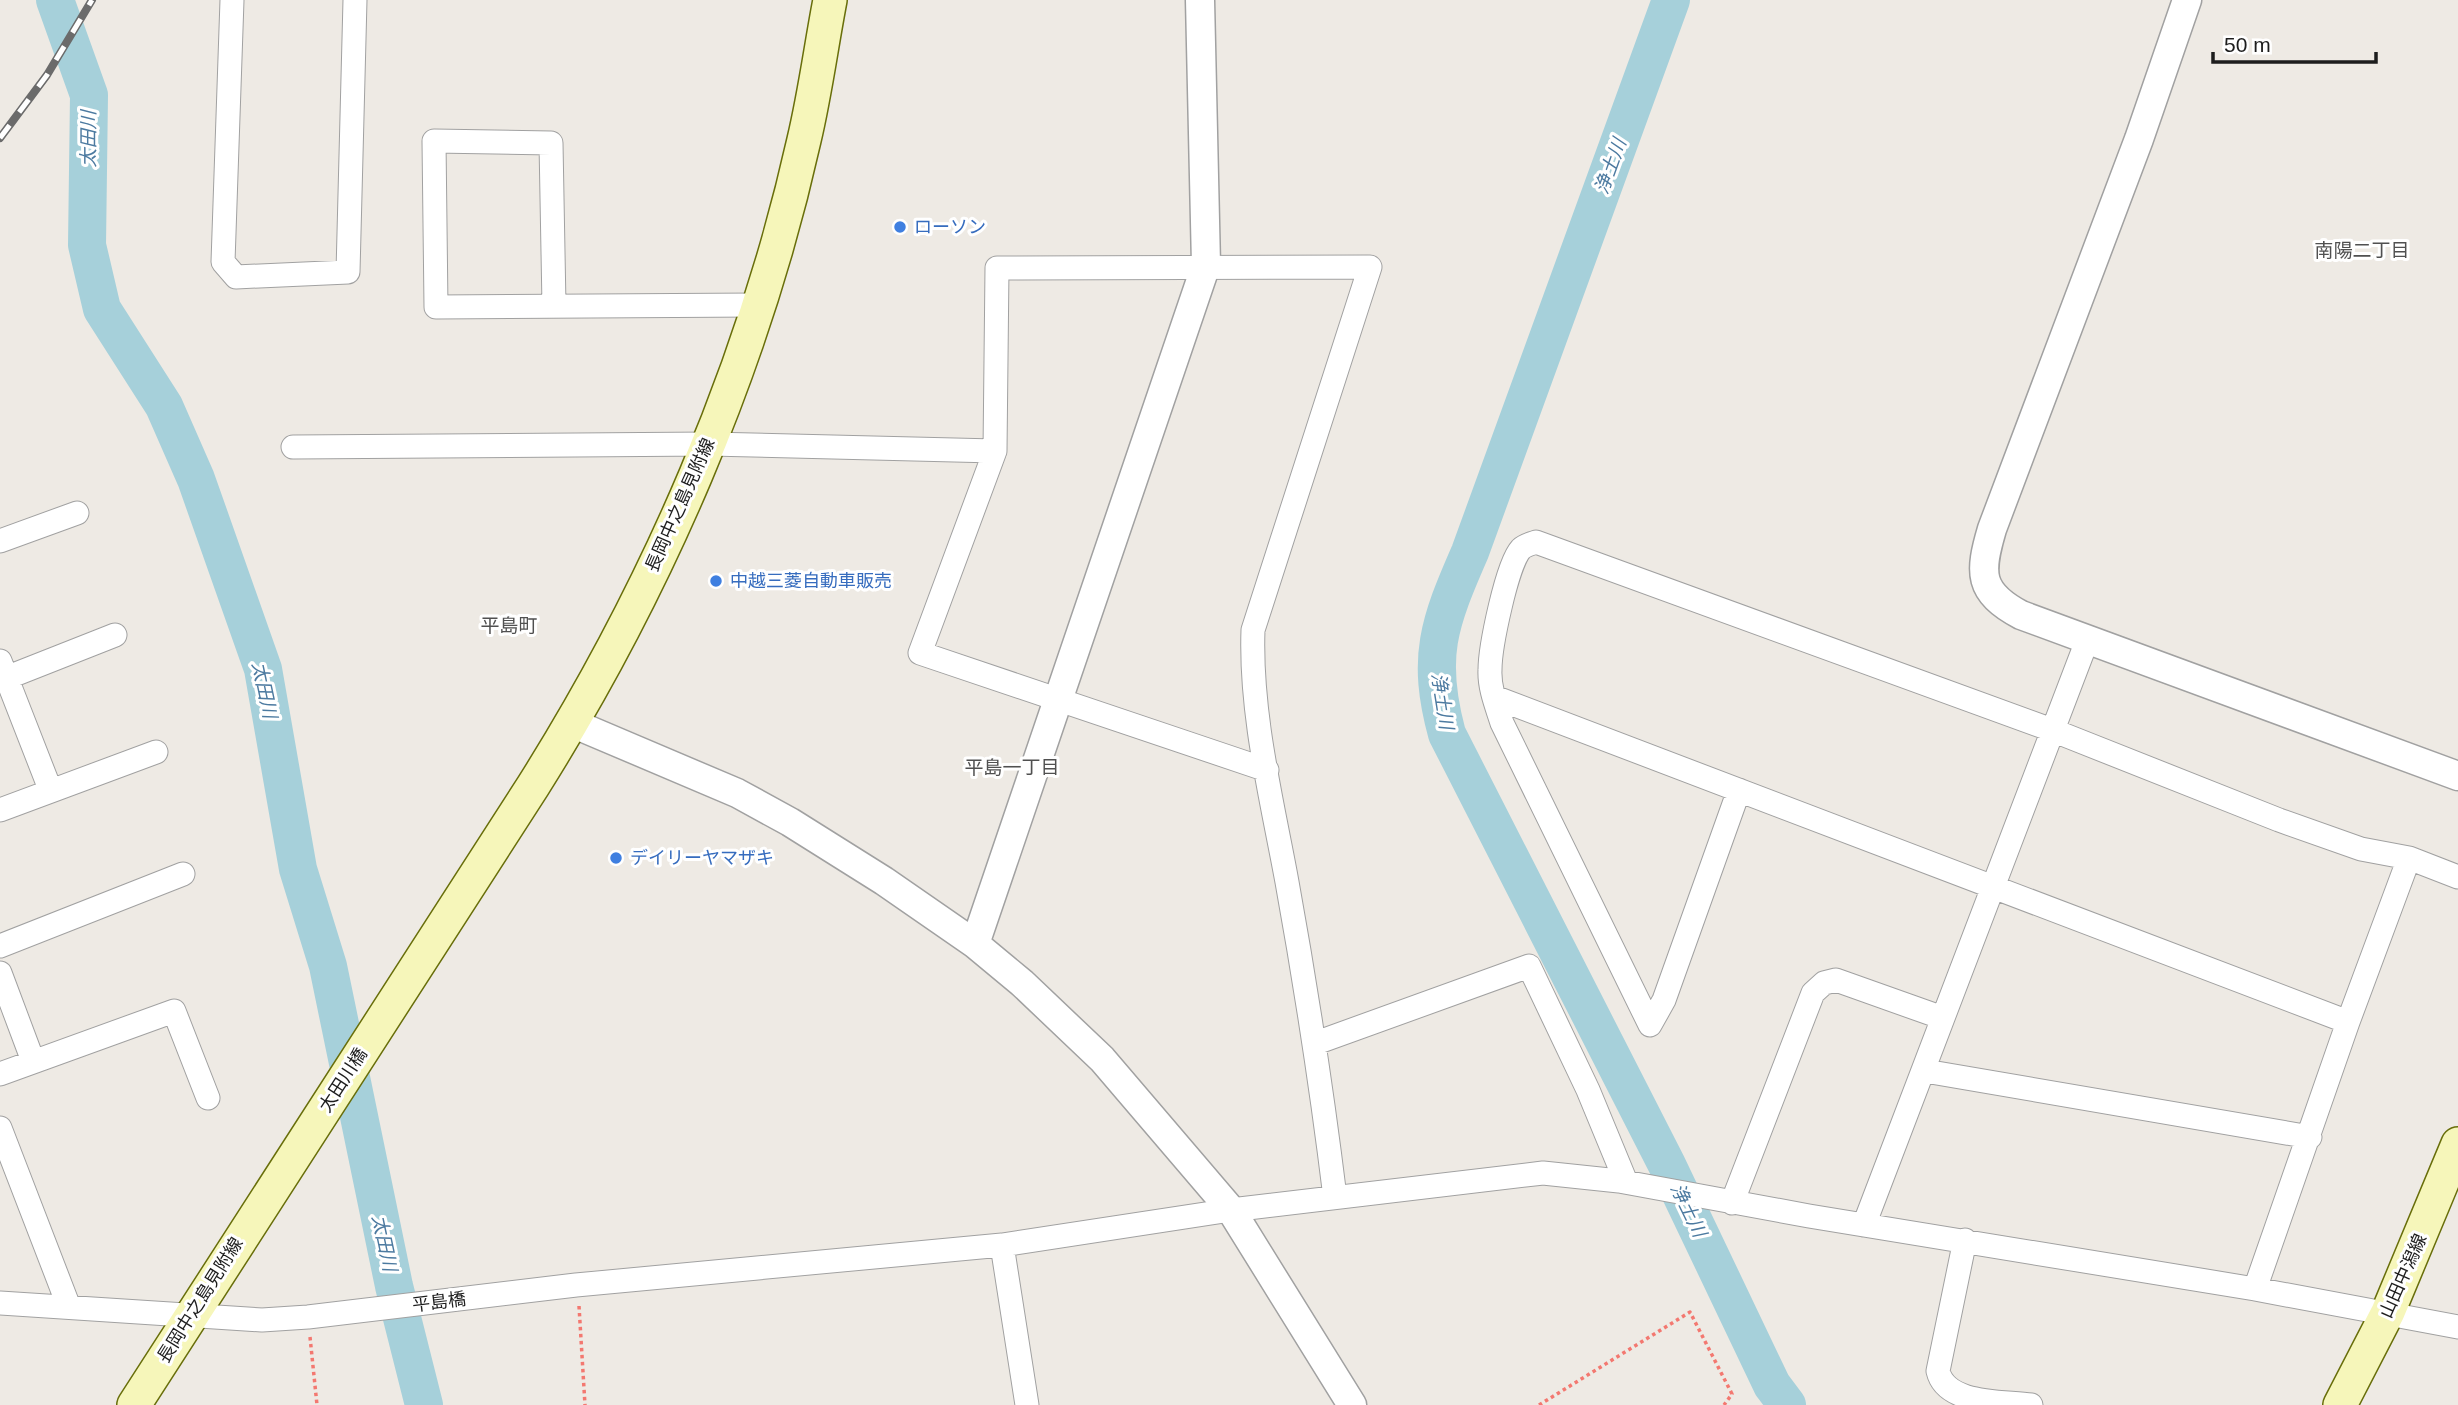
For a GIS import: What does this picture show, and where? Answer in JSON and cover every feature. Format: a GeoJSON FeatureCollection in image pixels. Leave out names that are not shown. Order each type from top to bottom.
{"type":"FeatureCollection","features":[{"type":"Feature","properties":{"kind":"main road","name":"長岡中之島見附線"},"geometry":{"type":"LineString","coordinates":[[419,964],[572,723],[628,621],[709,444],[757,305],[804,140],[830,0]]}},
{"type":"Feature","properties":{"kind":"main road","name":"太田川橋"},"geometry":{"type":"LineString","coordinates":[[266,1196],[419,964]]}},
{"type":"Feature","properties":{"kind":"main road","name":"山田中潟線"},"geometry":{"type":"LineString","coordinates":[[2340,1405],[2388,1312],[2458,1144]]}},
{"type":"Feature","properties":{"kind":"main road","name":"長岡中之島見附線"},"geometry":{"type":"LineString","coordinates":[[134,1405],[266,1196]]}},
{"type":"Feature","properties":{"kind":"street"},"geometry":{"type":"LineString","coordinates":[[232,0],[223,262],[236,277],[348,272],[355,0]]}},
{"type":"Feature","properties":{"kind":"street"},"geometry":{"type":"LineString","coordinates":[[975,944],[1206,265],[1200,0]]}},
{"type":"Feature","properties":{"kind":"street"},"geometry":{"type":"LineString","coordinates":[[2188,0],[2139,139],[1992,529],[1983,565],[1983,577],[1990,593],[2004,606],[2021,615],[2458,776]]}},
{"type":"Feature","properties":{"kind":"street"},"geometry":{"type":"LineString","coordinates":[[554,306],[551,143],[434,141],[436,307],[757,305]]}},
{"type":"Feature","properties":{"kind":"street"},"geometry":{"type":"LineString","coordinates":[[1267,769],[920,653],[995,451],[998,268],[1206,265],[1370,267],[1253,630],[1255,687],[1316,1043],[1335,1197]]}},
{"type":"Feature","properties":{"kind":"street"},"geometry":{"type":"LineString","coordinates":[[293,447],[709,444],[995,451]]}},
{"type":"Feature","properties":{"kind":"street"},"geometry":{"type":"LineString","coordinates":[[0,541],[77,513]]}},
{"type":"Feature","properties":{"kind":"street"},"geometry":{"type":"LineString","coordinates":[[1738,790],[1669,988],[1658,1016],[1650,1025],[1502,723],[1494,697],[1489,672],[1501,609],[1515,559],[1523,547],[1536,542],[2052,730],[2291,824],[2361,849],[2409,858],[2458,877]]}},
{"type":"Feature","properties":{"kind":"street"},"geometry":{"type":"LineString","coordinates":[[50,789],[3,671],[115,635]]}},
{"type":"Feature","properties":{"kind":"street"},"geometry":{"type":"LineString","coordinates":[[1864,1225],[2088,638]]}},
{"type":"Feature","properties":{"kind":"street"},"geometry":{"type":"LineString","coordinates":[[1494,697],[2348,1022]]}},
{"type":"Feature","properties":{"kind":"street"},"geometry":{"type":"LineString","coordinates":[[572,723],[737,793],[874,875],[975,944],[1022,983],[1102,1059],[1231,1210],[1352,1405]]}},
{"type":"Feature","properties":{"kind":"street"},"geometry":{"type":"LineString","coordinates":[[0,810],[50,789],[156,752]]}},
{"type":"Feature","properties":{"kind":"street"},"geometry":{"type":"LineString","coordinates":[[2255,1289],[2348,1022],[2409,858]]}},
{"type":"Feature","properties":{"kind":"street"},"geometry":{"type":"LineString","coordinates":[[0,946],[183,874]]}},
{"type":"Feature","properties":{"kind":"street"},"geometry":{"type":"LineString","coordinates":[[1316,1043],[1529,966],[1588,1090],[1626,1182]]}},
{"type":"Feature","properties":{"kind":"street"},"geometry":{"type":"LineString","coordinates":[[0,973],[33,1061]]}},
{"type":"Feature","properties":{"kind":"street"},"geometry":{"type":"LineString","coordinates":[[1726,1201],[1813,993],[1824,983],[1836,980],[1943,1017]]}},
{"type":"Feature","properties":{"kind":"street"},"geometry":{"type":"LineString","coordinates":[[0,1074],[174,1011],[208,1098]]}},
{"type":"Feature","properties":{"kind":"street"},"geometry":{"type":"LineString","coordinates":[[1925,1071],[2310,1137]]}},
{"type":"Feature","properties":{"kind":"street"},"geometry":{"type":"LineString","coordinates":[[0,1128],[69,1307]]}},
{"type":"Feature","properties":{"kind":"street","name":"平島橋"},"geometry":{"type":"LineString","coordinates":[[0,1303],[262,1321],[315,1317],[566,1286],[1002,1245],[1231,1210],[1543,1173],[1626,1182],[1864,1225],[2388,1312],[2458,1327]]}},
{"type":"Feature","properties":{"kind":"street"},"geometry":{"type":"LineString","coordinates":[[1965,1240],[1938,1371],[1941,1383],[1954,1394],[2031,1405]]}},
{"type":"Feature","properties":{"kind":"street"},"geometry":{"type":"LineString","coordinates":[[1002,1245],[1027,1405]]}},
{"type":"Feature","properties":{"kind":"path"},"geometry":{"type":"LineString","coordinates":[[566,1286],[585,1405]]}},
{"type":"Feature","properties":{"kind":"path"},"geometry":{"type":"LineString","coordinates":[[1539,1405],[1690,1312],[1732,1394],[1724,1405]]}},
{"type":"Feature","properties":{"kind":"path"},"geometry":{"type":"LineString","coordinates":[[315,1317],[317,1405]]}},
{"type":"Feature","properties":{"kind":"waterway","name":"太田川"},"geometry":{"type":"LineString","coordinates":[[55,0],[89,95],[87,245],[102,309],[164,406],[196,479],[263,669],[298,869],[328,966],[394,1286],[424,1405]]}},
{"type":"Feature","properties":{"kind":"waterway","name":"浄土川"},"geometry":{"type":"LineString","coordinates":[[1671,0],[1470,552],[1450,600],[1439,641],[1437,683],[1447,734],[1667,1165],[1772,1385],[1787,1405]]}},
{"type":"Feature","properties":{"kind":"railway"},"geometry":{"type":"LineString","coordinates":[[0,138],[47,75],[92,0]]}},
{"type":"Feature","properties":{"kind":"place","name":"ローソン"},"geometry":{"type":"Point","coordinates":[900,227]}},
{"type":"Feature","properties":{"kind":"place","name":"中越三菱自動車販売"},"geometry":{"type":"Point","coordinates":[716,581]}},
{"type":"Feature","properties":{"kind":"place","name":"デイリーヤマザキ"},"geometry":{"type":"Point","coordinates":[616,858]}},
{"type":"Feature","properties":{"kind":"district","name":"南陽二丁目"},"geometry":{"type":"Point","coordinates":[2362,250]}},
{"type":"Feature","properties":{"kind":"district","name":"平島町"},"geometry":{"type":"Point","coordinates":[509,625]}},
{"type":"Feature","properties":{"kind":"district","name":"平島一丁目"},"geometry":{"type":"Point","coordinates":[1012,767]}}]}
